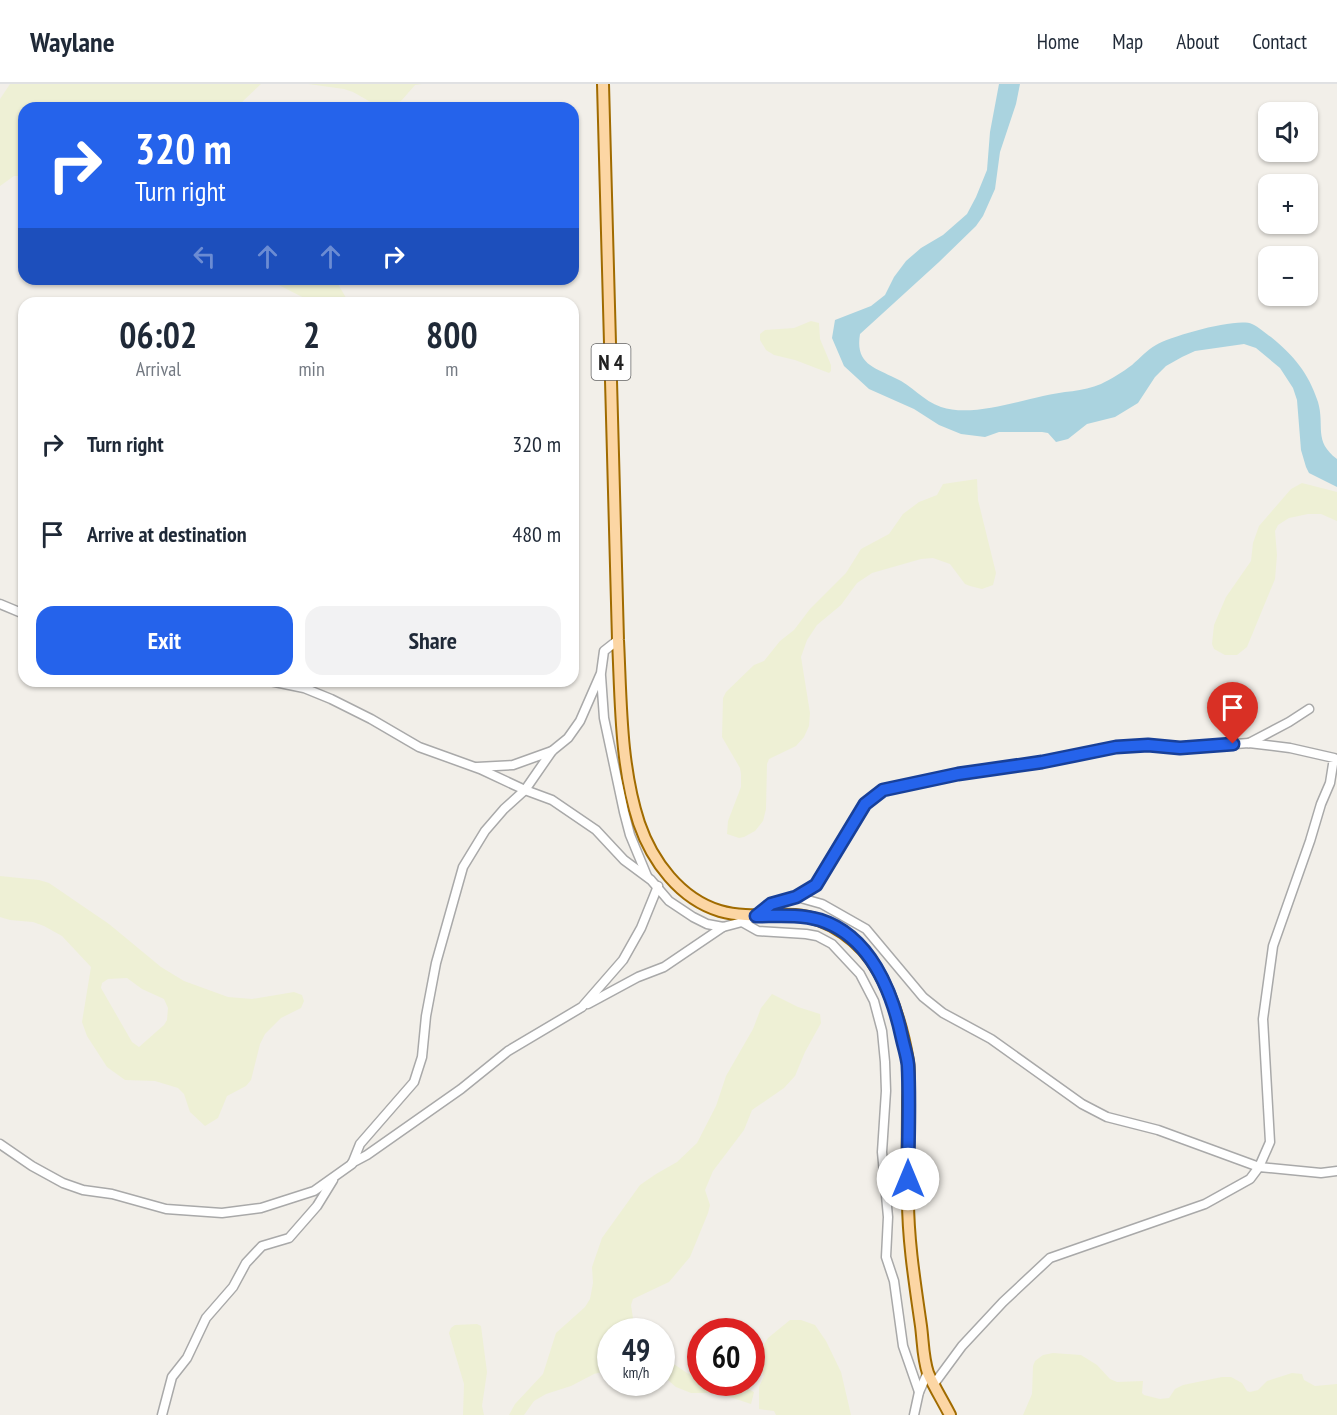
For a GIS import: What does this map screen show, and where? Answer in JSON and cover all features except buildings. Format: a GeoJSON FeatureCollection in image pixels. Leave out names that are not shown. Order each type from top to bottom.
{"type":"FeatureCollection","features":[{"type":"Feature","properties":{"kind":"main road","name":"N 4"},"geometry":{"type":"LineString","coordinates":[[603,84],[622,721],[627,773],[640,824],[652,852],[670,878],[694,899],[720,911],[756,916],[796,915],[820,920],[839,929],[861,947],[877,969],[889,993],[908,1062],[908,1202],[915,1282],[928,1372],[950,1415]]}},
{"type":"Feature","properties":{"kind":"street"},"geometry":{"type":"LineString","coordinates":[[0,604],[18,612]]}},
{"type":"Feature","properties":{"kind":"street"},"geometry":{"type":"LineString","coordinates":[[618,640],[604,651],[601,673],[604,718],[630,835],[647,876]]}},
{"type":"Feature","properties":{"kind":"street"},"geometry":{"type":"LineString","coordinates":[[352,1164],[360,1144],[414,1082],[422,1057],[426,1016],[436,963],[463,867],[485,831],[525,790],[552,751],[567,738],[580,721],[601,673]]}},
{"type":"Feature","properties":{"kind":"street"},"geometry":{"type":"LineString","coordinates":[[299,687],[371,719],[419,747],[475,767],[552,800],[596,830],[624,860],[658,886],[669,901],[707,924],[723,927]]}},
{"type":"Feature","properties":{"kind":"street"},"geometry":{"type":"LineString","coordinates":[[1249,743],[1309,709]]}},
{"type":"Feature","properties":{"kind":"street"},"geometry":{"type":"LineString","coordinates":[[0,1143],[32,1166],[63,1183],[166,1209],[222,1213],[261,1208],[314,1191],[461,1089],[508,1051],[582,1007],[638,977],[664,967],[723,927],[756,916],[771,904],[796,897],[816,885],[865,804],[883,790],[958,774],[1042,762],[1116,747],[1148,745],[1180,748],[1249,743],[1290,748],[1334,758],[1330,783],[1273,946],[1263,1019],[1270,1142],[1259,1167],[1250,1179],[1204,1204],[1050,1258],[1003,1302],[962,1346],[934,1384]]}},
{"type":"Feature","properties":{"kind":"street"},"geometry":{"type":"LineString","coordinates":[[475,767],[513,765],[552,751]]}},
{"type":"Feature","properties":{"kind":"street"},"geometry":{"type":"LineString","coordinates":[[582,1007],[623,960],[641,927],[658,886]]}},
{"type":"Feature","properties":{"kind":"street"},"geometry":{"type":"LineString","coordinates":[[796,897],[822,904],[866,930],[923,998],[943,1013],[991,1039],[1082,1104],[1107,1117],[1158,1130],[1259,1167],[1322,1173],[1337,1171]]}},
{"type":"Feature","properties":{"kind":"street"},"geometry":{"type":"LineString","coordinates":[[742,922],[758,931],[806,933],[832,944],[860,974],[874,1001],[882,1030],[885,1071],[882,1152],[888,1217],[886,1257],[894,1281],[903,1346],[919,1392]]}},
{"type":"Feature","properties":{"kind":"street"},"geometry":{"type":"LineString","coordinates":[[162,1415],[172,1377],[187,1358],[206,1318],[233,1287],[246,1263],[262,1246],[289,1238],[317,1206],[337,1175]]}},
{"type":"Feature","properties":{"kind":"street"},"geometry":{"type":"LineString","coordinates":[[914,1415],[919,1392],[928,1372]]}},
{"type":"Feature","properties":{"kind":"green space"},"geometry":{"type":"Polygon","coordinates":[[[10,84],[261,84],[243,102],[18,102],[18,176],[14,176],[0,186],[0,99],[10,84]]]}},
{"type":"Feature","properties":{"kind":"green space"},"geometry":{"type":"Polygon","coordinates":[[[308,84],[422,84],[415,85],[401,101],[397,102],[371,102],[344,89],[308,84]]]}},
{"type":"Feature","properties":{"kind":"green space"},"geometry":{"type":"Polygon","coordinates":[[[279,285],[338,285],[346,297],[302,297],[279,285]]]}},
{"type":"Feature","properties":{"kind":"green space"},"geometry":{"type":"Polygon","coordinates":[[[811,321],[819,323],[820,339],[831,365],[829,373],[774,355],[766,350],[760,340],[760,334],[765,330],[794,328],[811,321]]]}},
{"type":"Feature","properties":{"kind":"green space"},"geometry":{"type":"Polygon","coordinates":[[[977,479],[978,500],[996,573],[993,585],[982,589],[965,584],[950,564],[933,558],[921,559],[872,573],[857,583],[841,605],[817,625],[807,640],[801,657],[810,713],[809,726],[804,737],[796,746],[769,759],[766,809],[763,821],[755,831],[744,837],[739,838],[727,834],[728,821],[741,787],[741,774],[740,768],[722,737],[723,698],[726,692],[754,665],[764,661],[780,641],[794,630],[810,609],[846,573],[861,549],[889,534],[903,514],[919,502],[937,495],[943,484],[977,479]]]}},
{"type":"Feature","properties":{"kind":"green space"},"geometry":{"type":"Polygon","coordinates":[[[1302,483],[1337,492],[1337,521],[1321,514],[1308,514],[1289,518],[1278,525],[1275,531],[1277,555],[1275,579],[1247,647],[1237,655],[1225,655],[1214,649],[1212,644],[1214,625],[1226,597],[1251,561],[1253,543],[1259,526],[1291,489],[1302,483]]]}},
{"type":"Feature","properties":{"kind":"green space"},"geometry":{"type":"Polygon","coordinates":[[[0,876],[39,880],[49,883],[109,924],[161,967],[184,981],[228,997],[252,999],[294,992],[302,995],[304,1001],[301,1008],[281,1018],[265,1034],[260,1044],[251,1080],[246,1086],[227,1096],[218,1118],[205,1126],[190,1112],[184,1094],[178,1088],[155,1081],[125,1080],[107,1067],[87,1036],[82,1022],[91,967],[62,936],[33,922],[0,917],[0,876]],[[127,978],[108,979],[102,983],[101,988],[132,1042],[139,1047],[164,1025],[168,1008],[164,999],[142,989],[127,978]]]}},
{"type":"Feature","properties":{"kind":"green space"},"geometry":{"type":"Polygon","coordinates":[[[772,994],[798,1007],[820,1014],[821,1023],[795,1076],[784,1088],[752,1110],[744,1130],[713,1171],[705,1190],[710,1205],[708,1213],[690,1257],[669,1282],[633,1299],[631,1305],[633,1318],[597,1318],[597,1373],[571,1386],[546,1394],[534,1401],[524,1415],[509,1415],[515,1404],[543,1374],[556,1333],[585,1307],[590,1299],[593,1283],[592,1267],[602,1238],[640,1185],[677,1162],[697,1143],[716,1106],[726,1076],[753,1029],[761,1008],[772,994]]]}},
{"type":"Feature","properties":{"kind":"green space"},"geometry":{"type":"Polygon","coordinates":[[[790,1320],[801,1320],[815,1325],[826,1341],[841,1372],[851,1415],[776,1415],[774,1411],[759,1409],[759,1396],[765,1396],[765,1343],[790,1320]]]}},
{"type":"Feature","properties":{"kind":"green space"},"geometry":{"type":"Polygon","coordinates":[[[477,1324],[481,1326],[487,1372],[482,1406],[484,1415],[463,1415],[464,1384],[449,1333],[455,1325],[477,1324]]]}},
{"type":"Feature","properties":{"kind":"green space"},"geometry":{"type":"Polygon","coordinates":[[[1053,1353],[1081,1355],[1097,1365],[1110,1379],[1117,1382],[1143,1381],[1142,1393],[1160,1399],[1169,1398],[1175,1389],[1183,1385],[1222,1377],[1231,1377],[1242,1383],[1250,1392],[1258,1390],[1267,1381],[1292,1373],[1302,1374],[1304,1380],[1315,1386],[1337,1384],[1337,1415],[1023,1415],[1032,1394],[1035,1361],[1043,1355],[1053,1353]]]}},
{"type":"Feature","properties":{"kind":"green space"},"geometry":{"type":"Polygon","coordinates":[[[675,1365],[687,1373],[687,1391],[676,1387],[675,1365]]]}},
{"type":"Feature","properties":{"kind":"green space"},"geometry":{"type":"Polygon","coordinates":[[[727,1396],[753,1396],[751,1404],[727,1396]]]}},
{"type":"Feature","properties":{"kind":"water"},"geometry":{"type":"Polygon","coordinates":[[[999,84],[1020,84],[1016,104],[1000,152],[995,189],[983,216],[976,226],[939,262],[860,334],[860,352],[863,358],[873,367],[901,381],[941,407],[953,410],[979,409],[1094,387],[1121,373],[1150,349],[1164,341],[1219,325],[1252,324],[1287,351],[1310,382],[1320,411],[1322,439],[1337,459],[1337,487],[1309,473],[1306,467],[1301,450],[1297,400],[1293,388],[1280,368],[1256,348],[1244,344],[1195,351],[1182,357],[1166,366],[1155,377],[1138,403],[1115,417],[1087,424],[1068,439],[1056,442],[1048,433],[1042,432],[999,432],[985,437],[961,434],[939,425],[914,409],[869,389],[844,366],[832,338],[835,320],[871,306],[885,295],[894,277],[906,261],[921,248],[943,235],[967,214],[987,170],[990,132],[999,84]]]}},
{"type":"Feature","properties":{"kind":"route"},"geometry":{"type":"LineString","coordinates":[[908,1179],[908,1062],[900,1026],[889,993],[877,969],[861,947],[839,929],[820,920],[796,915],[756,916],[771,904],[796,897],[816,885],[865,804],[883,790],[958,774],[1042,762],[1116,747],[1148,745],[1180,748],[1233,744]]}}]}
